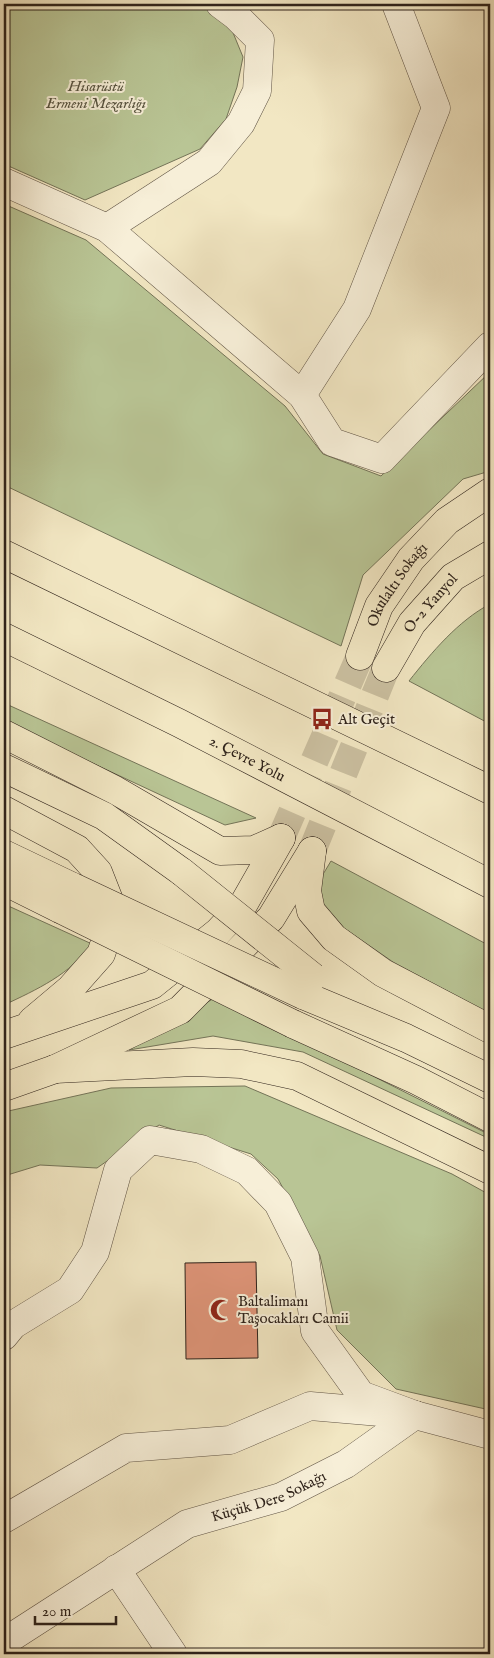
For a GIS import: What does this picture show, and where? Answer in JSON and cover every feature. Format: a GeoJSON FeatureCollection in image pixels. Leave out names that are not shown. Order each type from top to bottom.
{"type":"FeatureCollection","features":[{"type":"Feature","properties":{"kind":"main road"},"geometry":{"type":"LineString","coordinates":[[447,521],[490,492]]}},
{"type":"Feature","properties":{"kind":"main road"},"geometry":{"type":"LineString","coordinates":[[447,521],[490,503]]}},
{"type":"Feature","properties":{"kind":"main road","name":"Okulaltı Sokağı"},"geometry":{"type":"LineString","coordinates":[[360,656],[379,606],[411,559],[447,521]]}},
{"type":"Feature","properties":{"kind":"main road"},"geometry":{"type":"LineString","coordinates":[[4,554],[490,790]]}},
{"type":"Feature","properties":{"kind":"main road","name":"O-2 Yanyol"},"geometry":{"type":"LineString","coordinates":[[386,668],[412,623],[454,577],[490,555]]}},
{"type":"Feature","properties":{"kind":"main road","name":"2. Çevre Yolu"},"geometry":{"type":"LineString","coordinates":[[4,637],[179,723],[490,884]]}},
{"type":"Feature","properties":{"kind":"main road"},"geometry":{"type":"LineString","coordinates":[[4,734],[115,790],[220,850],[254,850],[281,838],[243,905],[218,932],[152,985],[13,1032]]}},
{"type":"Feature","properties":{"kind":"main road"},"geometry":{"type":"LineString","coordinates":[[4,768],[104,816],[182,872],[308,986]]}},
{"type":"Feature","properties":{"kind":"main road"},"geometry":{"type":"LineString","coordinates":[[4,810],[77,849],[98,872],[108,900],[111,924],[101,954],[70,988],[13,1032]]}},
{"type":"Feature","properties":{"kind":"main road"},"geometry":{"type":"LineString","coordinates":[[4,1087],[55,1069],[180,1010],[271,918],[312,851],[307,891],[311,911],[334,938],[383,972],[490,1029]]}},
{"type":"Feature","properties":{"kind":"main road"},"geometry":{"type":"LineString","coordinates":[[4,854],[67,898],[293,1024],[416,1080],[490,1118]]}},
{"type":"Feature","properties":{"kind":"main road"},"geometry":{"type":"LineString","coordinates":[[4,881],[67,898],[308,986],[406,1038],[490,1079]]}},
{"type":"Feature","properties":{"kind":"main road"},"geometry":{"type":"LineString","coordinates":[[55,1069],[193,1062],[241,1064],[297,1076],[490,1170]]}},
{"type":"Feature","properties":{"kind":"street"},"geometry":{"type":"LineString","coordinates":[[107,228],[209,162],[241,123],[257,91],[260,40],[220,4]]}},
{"type":"Feature","properties":{"kind":"street"},"geometry":{"type":"LineString","coordinates":[[302,395],[357,309],[436,108],[396,4]]}},
{"type":"Feature","properties":{"kind":"street"},"geometry":{"type":"LineString","coordinates":[[4,182],[107,228],[302,395],[332,442],[382,459],[490,346]]}},
{"type":"Feature","properties":{"kind":"street"},"geometry":{"type":"LineString","coordinates":[[7,1327],[70,1290],[95,1252],[118,1170],[150,1140],[201,1149],[247,1171],[278,1203],[305,1257],[315,1331],[361,1395],[415,1414],[490,1435]]}},
{"type":"Feature","properties":{"kind":"street"},"geometry":{"type":"LineString","coordinates":[[4,1520],[126,1448],[230,1440],[310,1406],[415,1414]]}},
{"type":"Feature","properties":{"kind":"street","name":"Küçük Dere Sokağı"},"geometry":{"type":"LineString","coordinates":[[4,1642],[187,1524],[281,1496],[346,1464],[415,1414]]}},
{"type":"Feature","properties":{"kind":"street"},"geometry":{"type":"LineString","coordinates":[[116,1569],[173,1654]]}},
{"type":"Feature","properties":{"kind":"green space","name":"Hisarüstü Ermeni Mezarlığı"},"geometry":{"type":"Polygon","coordinates":[[[4,4],[205,4],[229,23],[243,57],[237,87],[226,119],[200,149],[85,200],[4,164],[4,4]]]}},
{"type":"Feature","properties":{"kind":"green space"},"geometry":{"type":"Polygon","coordinates":[[[4,204],[86,240],[285,406],[323,454],[381,476],[490,372],[490,471],[463,479],[363,575],[341,646],[4,485],[4,204]]]}},
{"type":"Feature","properties":{"kind":"green space"},"geometry":{"type":"Polygon","coordinates":[[[490,604],[490,724],[409,681],[436,648],[456,628],[490,604]]]}},
{"type":"Feature","properties":{"kind":"green space"},"geometry":{"type":"Polygon","coordinates":[[[4,703],[256,818],[225,825],[4,722],[4,703]]]}},
{"type":"Feature","properties":{"kind":"green space"},"geometry":{"type":"Polygon","coordinates":[[[331,861],[490,946],[490,1014],[393,962],[325,915],[319,881],[331,861]]]}},
{"type":"Feature","properties":{"kind":"green space"},"geometry":{"type":"Polygon","coordinates":[[[4,904],[92,944],[84,955],[63,973],[4,1005],[4,904]]]}},
{"type":"Feature","properties":{"kind":"green space"},"geometry":{"type":"Polygon","coordinates":[[[216,997],[490,1135],[490,1139],[303,1052],[213,1036],[129,1050],[216,997]]]}},
{"type":"Feature","properties":{"kind":"green space"},"geometry":{"type":"Polygon","coordinates":[[[245,1086],[452,1174],[490,1195],[490,1410],[396,1389],[337,1330],[320,1256],[278,1179],[251,1154],[159,1125],[97,1168],[40,1165],[4,1176],[4,1112],[111,1088],[245,1086]]]}},
{"type":"Feature","properties":{"kind":"building","name":"Baltalimanı Taşocakları Camii"},"geometry":{"type":"Polygon","coordinates":[[[256,1262],[258,1358],[186,1359],[185,1263],[256,1262]]]}},
{"type":"Feature","properties":{"kind":"tunnel"},"geometry":{"type":"LineString","coordinates":[[281,838],[360,656]]}},
{"type":"Feature","properties":{"kind":"tunnel"},"geometry":{"type":"LineString","coordinates":[[312,851],[386,668]]}},
{"type":"Feature","properties":{"kind":"place","name":"Alt Geçit"},"geometry":{"type":"Point","coordinates":[322,719]}},
{"type":"Feature","properties":{"kind":"place","name":"Baltalimanı Taşocakları Camii"},"geometry":{"type":"Point","coordinates":[221,1310]}}]}
